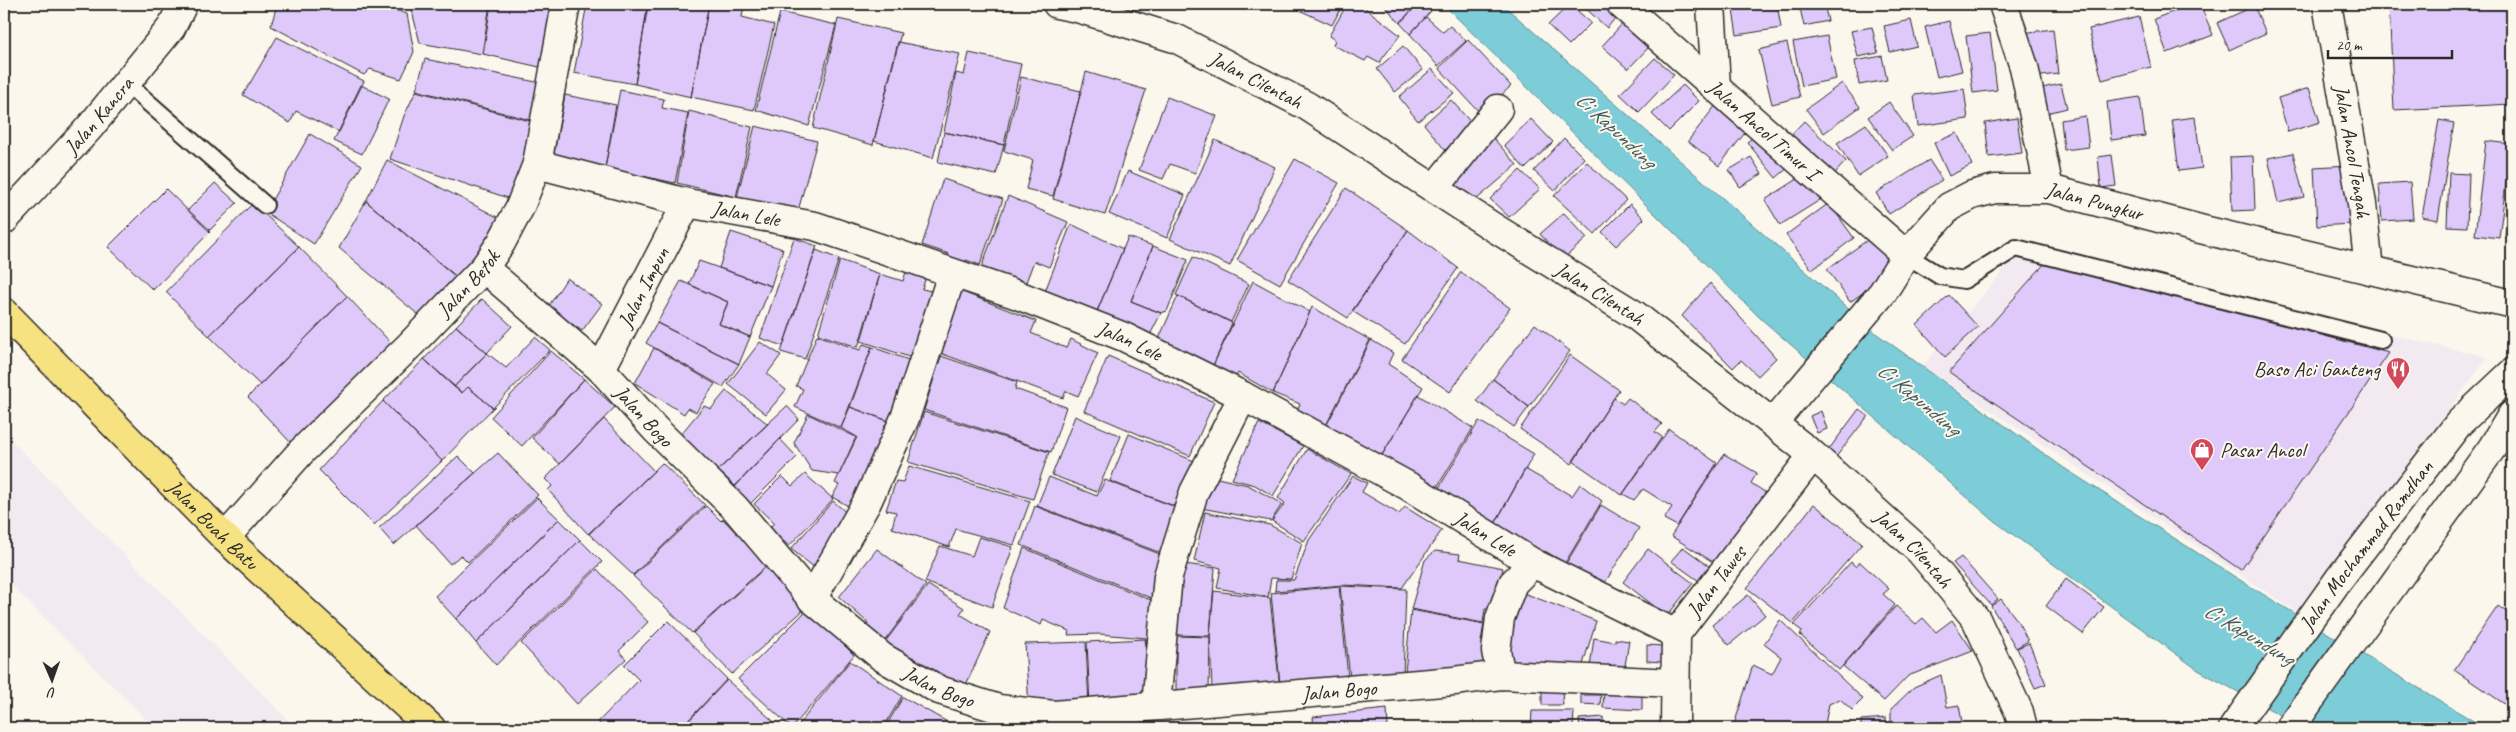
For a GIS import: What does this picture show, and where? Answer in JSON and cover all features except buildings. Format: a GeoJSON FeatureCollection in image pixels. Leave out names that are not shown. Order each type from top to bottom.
{"type":"FeatureCollection","features":[{"type":"Feature","properties":{"kind":"main road","name":"Jalan Buah Batu"},"geometry":{"type":"LineString","coordinates":[[4,312],[225,538],[431,728]]}},
{"type":"Feature","properties":{"kind":"street","name":"Jalan Kancra"},"geometry":{"type":"LineString","coordinates":[[4,220],[90,127],[171,28],[183,4]]}},
{"type":"Feature","properties":{"kind":"street","name":"Jalan Betok"},"geometry":{"type":"LineString","coordinates":[[225,538],[300,452],[411,344],[484,268],[501,243],[520,207],[537,164],[566,4]]}},
{"type":"Feature","properties":{"kind":"street","name":"Jalan Cilentah"},"geometry":{"type":"LineString","coordinates":[[1058,4],[1077,8],[1177,39],[1307,106],[1434,189],[1635,315],[1813,455],[1920,551],[1976,619],[2019,712],[2023,728]]}},
{"type":"Feature","properties":{"kind":"street","name":"Jalan Ancol Timur I"},"geometry":{"type":"LineString","coordinates":[[1621,4],[1906,255]]}},
{"type":"Feature","properties":{"kind":"street"},"geometry":{"type":"LineString","coordinates":[[1711,4],[1716,86]]}},
{"type":"Feature","properties":{"kind":"street"},"geometry":{"type":"LineString","coordinates":[[2003,4],[2024,67],[2048,189]]}},
{"type":"Feature","properties":{"kind":"street","name":"Jalan Ancol Tengah"},"geometry":{"type":"LineString","coordinates":[[2327,4],[2362,204],[2369,270]]}},
{"type":"Feature","properties":{"kind":"street"},"geometry":{"type":"LineString","coordinates":[[1434,189],[1498,109]]}},
{"type":"Feature","properties":{"kind":"street","name":"Jalan Lele"},"geometry":{"type":"LineString","coordinates":[[537,164],[687,203],[815,226],[1015,294],[1124,337],[1243,396],[1410,487],[1533,563],[1676,634]]}},
{"type":"Feature","properties":{"kind":"street","name":"Jalan Pungkur"},"geometry":{"type":"LineString","coordinates":[[1773,422],[1883,292],[1906,255],[1949,207],[1972,195],[1995,189],[2048,189],[2512,304]]}},
{"type":"Feature","properties":{"kind":"street","name":"Jalan Impun"},"geometry":{"type":"LineString","coordinates":[[601,369],[687,203]]}},
{"type":"Feature","properties":{"kind":"street","name":"Jalan Bogo"},"geometry":{"type":"LineString","coordinates":[[484,268],[601,369],[655,429],[735,508],[812,599],[882,657],[939,690],[998,709],[1054,715],[1454,681],[1501,675],[1675,683]]}},
{"type":"Feature","properties":{"kind":"street"},"geometry":{"type":"LineString","coordinates":[[812,599],[867,502],[905,418],[952,274]]}},
{"type":"Feature","properties":{"kind":"street","name":"Jalan Mochammad Ramdhan"},"geometry":{"type":"LineString","coordinates":[[2233,728],[2339,579],[2458,423],[2512,373]]}},
{"type":"Feature","properties":{"kind":"street"},"geometry":{"type":"LineString","coordinates":[[1156,705],[1168,576],[1194,492],[1243,396]]}},
{"type":"Feature","properties":{"kind":"street","name":"Jalan Mochammad Ramdhan"},"geometry":{"type":"LineString","coordinates":[[2290,728],[2376,606],[2492,448],[2512,415]]}},
{"type":"Feature","properties":{"kind":"street","name":"Jalan Tawes"},"geometry":{"type":"LineString","coordinates":[[1675,728],[1676,634],[1813,455]]}},
{"type":"Feature","properties":{"kind":"street"},"geometry":{"type":"LineString","coordinates":[[1501,675],[1496,652],[1500,618],[1513,583],[1533,563]]}},
{"type":"Feature","properties":{"kind":"lane"},"geometry":{"type":"LineString","coordinates":[[126,83],[265,205]]}},
{"type":"Feature","properties":{"kind":"lane"},"geometry":{"type":"LineString","coordinates":[[1906,255],[1940,276],[1964,280],[2016,248],[2382,340]]}},
{"type":"Feature","properties":{"kind":"shaded area","name":"Pasar Ancol"},"geometry":{"type":"Polygon","coordinates":[[[2020,251],[2488,357],[2297,612],[1923,366],[2020,251]]]}},
{"type":"Feature","properties":{"kind":"shaded area"},"geometry":{"type":"Polygon","coordinates":[[[4,433],[296,728],[155,728],[4,578],[4,433]]]}},
{"type":"Feature","properties":{"kind":"water","name":"Ci Kapundung"},"geometry":{"type":"Polygon","coordinates":[[[1443,4],[1502,4],[1877,334],[2064,468],[2251,587],[2485,728],[2304,728],[2198,670],[1993,520],[1760,318],[1443,4]]]}},
{"type":"Feature","properties":{"kind":"place","name":"Baso Aci Ganteng"},"geometry":{"type":"Point","coordinates":[2398,390]}},
{"type":"Feature","properties":{"kind":"place","name":"Pasar Ancol"},"geometry":{"type":"Point","coordinates":[2202,471]}}]}
